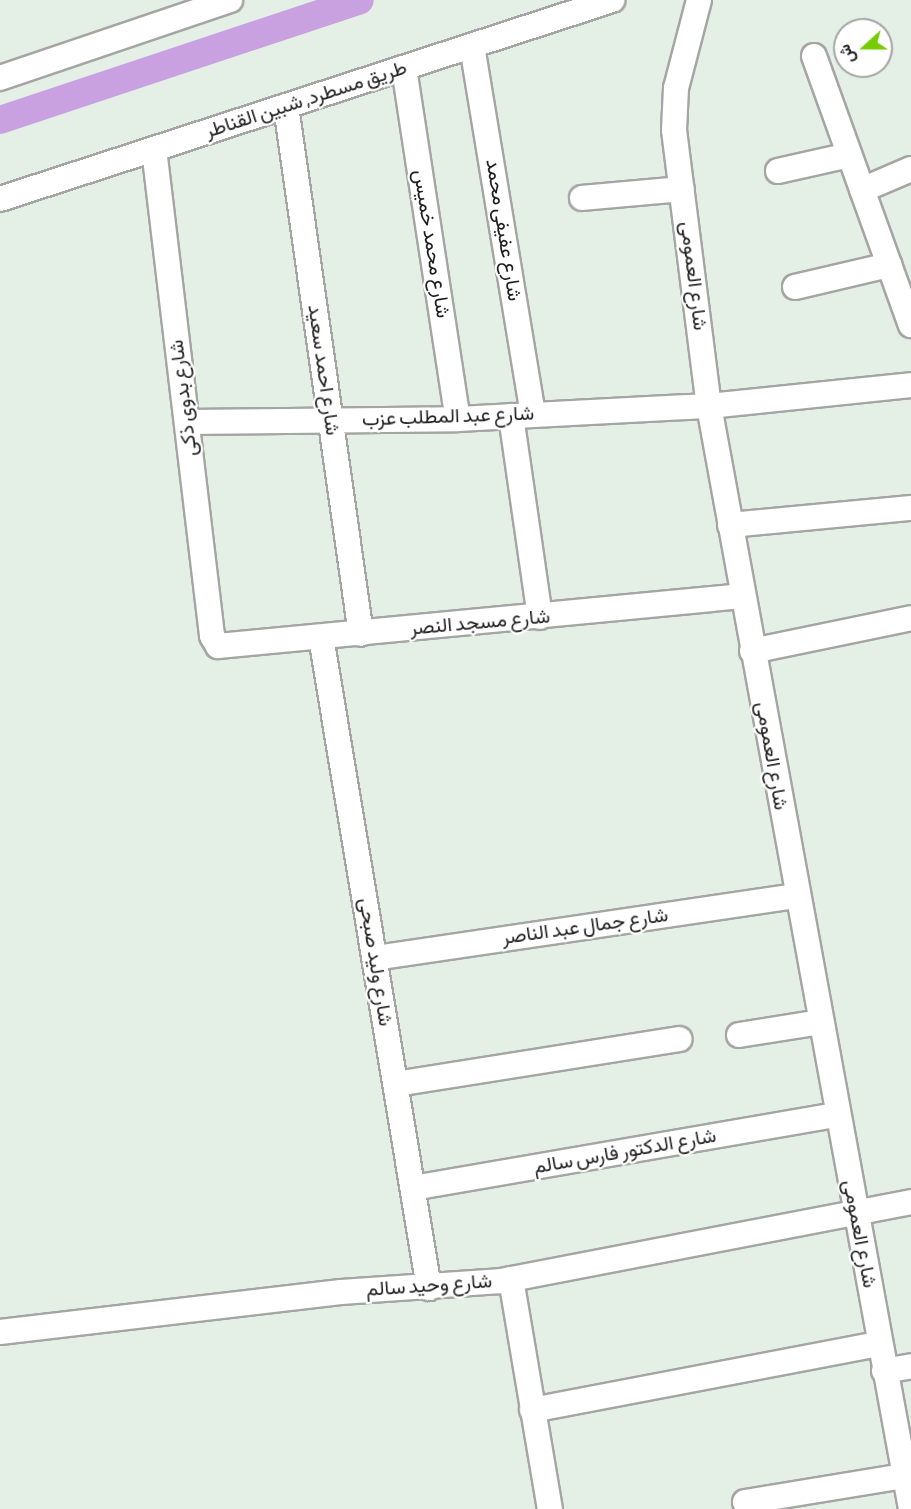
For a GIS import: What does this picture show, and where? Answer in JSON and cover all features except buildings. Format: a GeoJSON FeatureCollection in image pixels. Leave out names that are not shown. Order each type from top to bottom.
{"type":"FeatureCollection","features":[{"type":"Feature","properties":{"kind":"street"},"geometry":{"type":"LineString","coordinates":[[0,78],[230,0]]}},
{"type":"Feature","properties":{"kind":"street","name":"طريق مسطرد, شبين القناطر"},"geometry":{"type":"LineString","coordinates":[[0,199],[612,0]]}},
{"type":"Feature","properties":{"kind":"street","name":"شارع العمومى"},"geometry":{"type":"LineString","coordinates":[[699,0],[676,88],[682,189],[709,406],[796,896],[911,1509]]}},
{"type":"Feature","properties":{"kind":"street","name":"شارع عفيفى محمد"},"geometry":{"type":"LineString","coordinates":[[472,46],[522,416],[540,617]]}},
{"type":"Feature","properties":{"kind":"street"},"geometry":{"type":"LineString","coordinates":[[814,56],[910,321]]}},
{"type":"Feature","properties":{"kind":"street","name":"شارع محمد خميس"},"geometry":{"type":"LineString","coordinates":[[404,68],[458,419]]}},
{"type":"Feature","properties":{"kind":"street","name":"شارع احمد سعيد"},"geometry":{"type":"LineString","coordinates":[[286,106],[361,634]]}},
{"type":"Feature","properties":{"kind":"street","name":"شارع بدوى ذكى"},"geometry":{"type":"LineString","coordinates":[[154,149],[187,422],[218,646]]}},
{"type":"Feature","properties":{"kind":"street"},"geometry":{"type":"LineString","coordinates":[[778,171],[849,155]]}},
{"type":"Feature","properties":{"kind":"street"},"geometry":{"type":"LineString","coordinates":[[862,190],[911,170]]}},
{"type":"Feature","properties":{"kind":"street"},"geometry":{"type":"LineString","coordinates":[[582,198],[682,189]]}},
{"type":"Feature","properties":{"kind":"street"},"geometry":{"type":"LineString","coordinates":[[795,287],[889,265]]}},
{"type":"Feature","properties":{"kind":"street","name":"شارع عبد المطلب عزب"},"geometry":{"type":"LineString","coordinates":[[187,422],[458,419],[522,416],[709,406],[911,385]]}},
{"type":"Feature","properties":{"kind":"street"},"geometry":{"type":"LineString","coordinates":[[730,525],[911,508]]}},
{"type":"Feature","properties":{"kind":"street","name":"شارع مسجد النصر"},"geometry":{"type":"LineString","coordinates":[[218,646],[742,596]]}},
{"type":"Feature","properties":{"kind":"street"},"geometry":{"type":"LineString","coordinates":[[752,651],[911,618]]}},
{"type":"Feature","properties":{"kind":"street","name":"شارع وليد صبحى"},"geometry":{"type":"LineString","coordinates":[[321,637],[429,1288]]}},
{"type":"Feature","properties":{"kind":"street","name":"شارع جمال عبد الناصر"},"geometry":{"type":"LineString","coordinates":[[375,958],[796,896]]}},
{"type":"Feature","properties":{"kind":"street"},"geometry":{"type":"LineString","coordinates":[[739,1035],[820,1022]]}},
{"type":"Feature","properties":{"kind":"street"},"geometry":{"type":"LineString","coordinates":[[396,1084],[679,1039]]}},
{"type":"Feature","properties":{"kind":"street","name":"شارع الدكتور فارس سالم"},"geometry":{"type":"LineString","coordinates":[[413,1188],[837,1115]]}},
{"type":"Feature","properties":{"kind":"street","name":"شارع وحيد سالم"},"geometry":{"type":"LineString","coordinates":[[0,1332],[341,1292],[429,1288],[511,1279],[911,1202]]}},
{"type":"Feature","properties":{"kind":"street"},"geometry":{"type":"LineString","coordinates":[[511,1279],[550,1509]]}},
{"type":"Feature","properties":{"kind":"street"},"geometry":{"type":"LineString","coordinates":[[532,1410],[879,1344]]}},
{"type":"Feature","properties":{"kind":"street"},"geometry":{"type":"LineString","coordinates":[[884,1371],[911,1366]]}},
{"type":"Feature","properties":{"kind":"street"},"geometry":{"type":"LineString","coordinates":[[745,1502],[903,1476]]}},
{"type":"Feature","properties":{"kind":"waterway"},"geometry":{"type":"LineString","coordinates":[[0,120],[360,0]]}}]}
